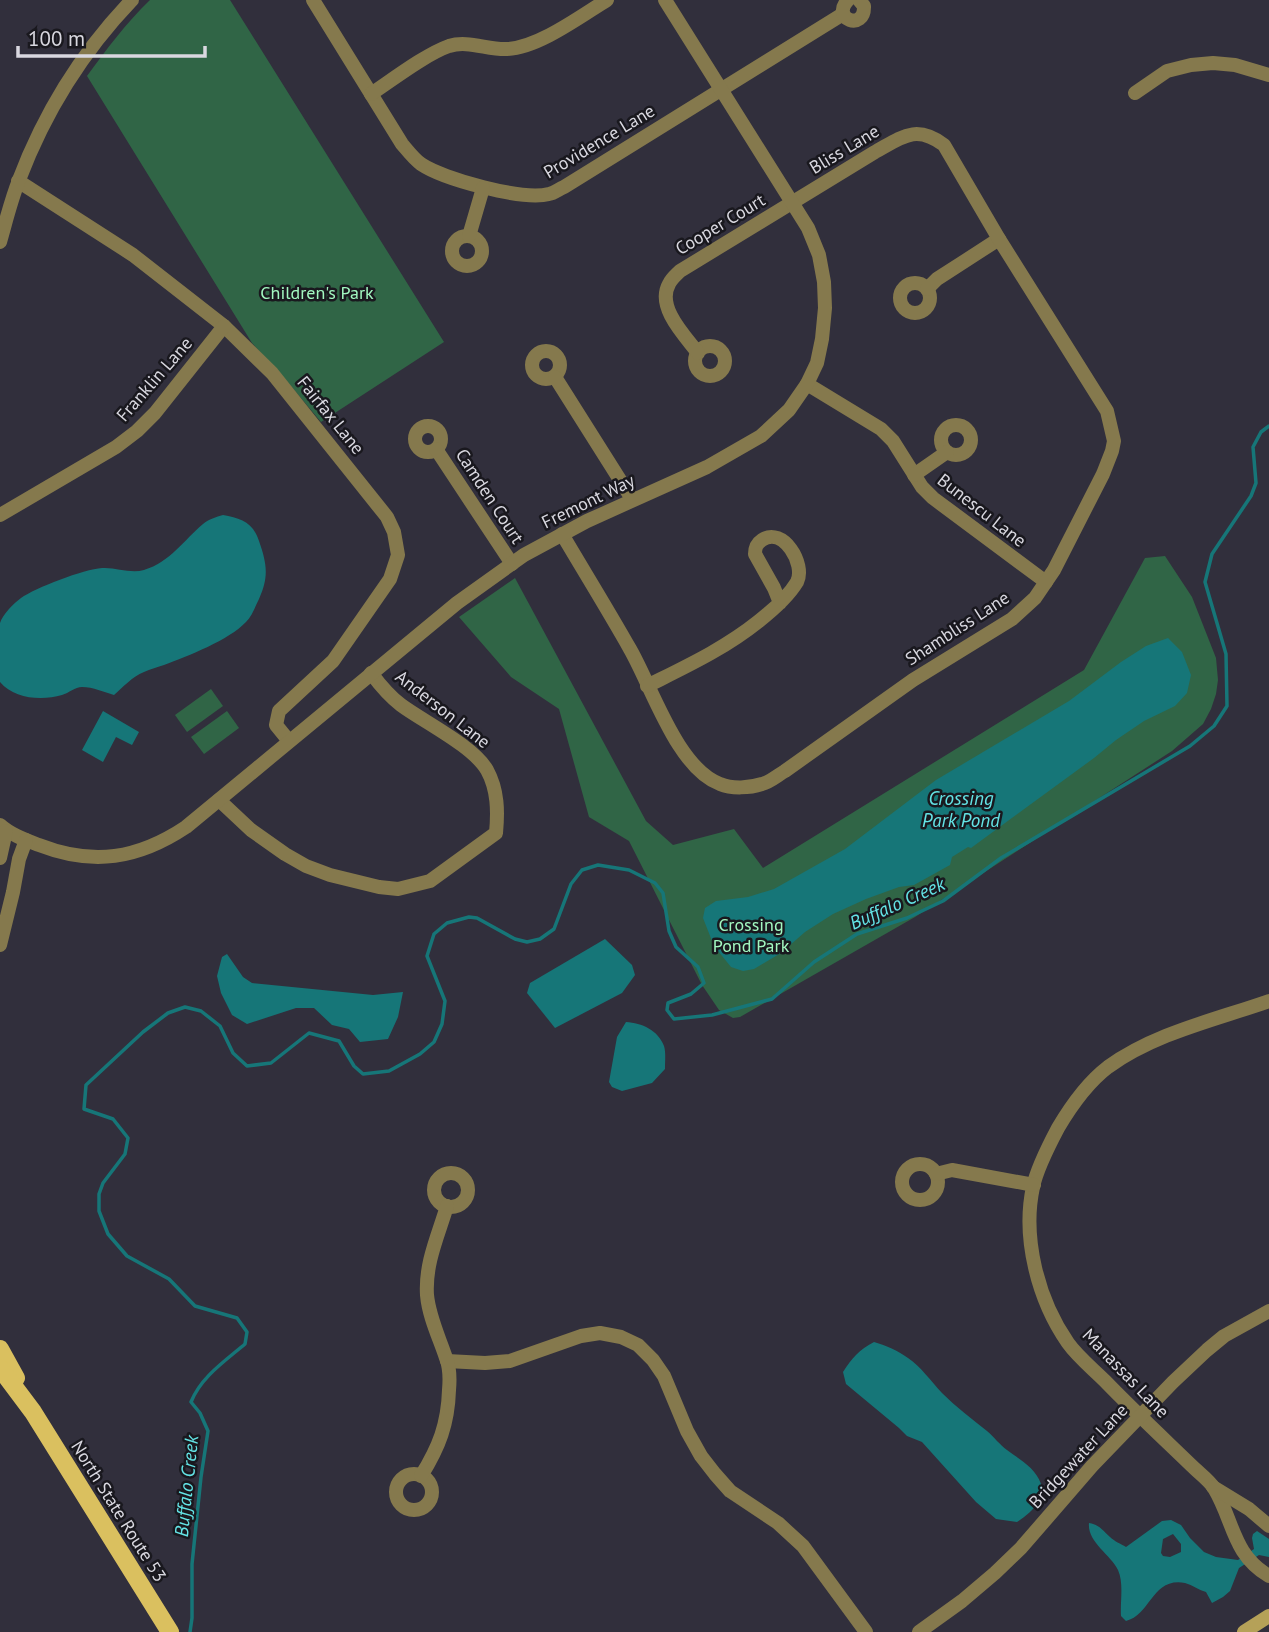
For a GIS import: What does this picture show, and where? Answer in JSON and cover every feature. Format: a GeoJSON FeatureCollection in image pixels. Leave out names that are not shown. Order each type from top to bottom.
{"type":"FeatureCollection","features":[{"type":"Feature","properties":{"kind":"main road","name":"North State Route 53"},"geometry":{"type":"LineString","coordinates":[[0,1349],[33,1412],[169,1630]]}},
{"type":"Feature","properties":{"kind":"main road","name":"North State Route 53"},"geometry":{"type":"LineString","coordinates":[[0,1368],[33,1412]]}},
{"type":"Feature","properties":{"kind":"street"},"geometry":{"type":"LineString","coordinates":[[0,242],[18,181],[64,88],[93,44],[132,0]]}},
{"type":"Feature","properties":{"kind":"street","name":"Providence Lane"},"geometry":{"type":"LineString","coordinates":[[313,0],[402,144],[418,162],[436,173],[483,188],[528,195],[548,194],[564,187],[846,7]]}},
{"type":"Feature","properties":{"kind":"street"},"geometry":{"type":"LineString","coordinates":[[371,94],[449,46],[468,44],[507,49],[528,46],[607,0]]}},
{"type":"Feature","properties":{"kind":"street","name":"Fremont Way"},"geometry":{"type":"LineString","coordinates":[[0,858],[3,828],[60,853],[84,857],[139,851],[171,837],[457,603],[524,555],[632,499],[707,467],[761,436],[789,410],[807,384],[817,363],[822,339],[825,308],[819,256],[808,228],[665,0]]}},
{"type":"Feature","properties":{"kind":"street","name":"Providence Lane"},"geometry":{"type":"LineString","coordinates":[[846,7],[846,18],[856,20],[862,16],[865,9],[859,0]]}},
{"type":"Feature","properties":{"kind":"street"},"geometry":{"type":"LineString","coordinates":[[1135,93],[1167,71],[1191,65],[1235,65],[1269,75]]}},
{"type":"Feature","properties":{"kind":"street","name":"Bliss Lane"},"geometry":{"type":"LineString","coordinates":[[792,203],[875,152],[906,135],[917,134]]}},
{"type":"Feature","properties":{"kind":"street","name":"Shambliss Lane"},"geometry":{"type":"LineString","coordinates":[[562,534],[632,652],[655,703],[686,756],[702,774],[720,785],[741,788],[763,784],[785,771],[913,680],[1012,619],[1035,598],[1054,570],[1112,452],[1114,441],[1107,411],[999,239],[944,145],[933,137],[917,134]]}},
{"type":"Feature","properties":{"kind":"street","name":"Fairfax Lane"},"geometry":{"type":"LineString","coordinates":[[18,181],[133,255],[224,326],[272,373],[387,517],[394,532],[398,555],[390,579],[333,661],[279,711],[276,725],[289,741]]}},
{"type":"Feature","properties":{"kind":"street"},"geometry":{"type":"LineString","coordinates":[[469,236],[483,188]]}},
{"type":"Feature","properties":{"kind":"street","name":"Cooper Court"},"geometry":{"type":"LineString","coordinates":[[698,353],[668,311],[665,298],[668,285],[680,271],[792,203]]}},
{"type":"Feature","properties":{"kind":"street"},"geometry":{"type":"LineString","coordinates":[[927,289],[937,279],[999,239]]}},
{"type":"Feature","properties":{"kind":"street","name":"Franklin Lane"},"geometry":{"type":"LineString","coordinates":[[0,515],[116,447],[137,431],[155,413],[224,326]]}},
{"type":"Feature","properties":{"kind":"street"},"geometry":{"type":"LineString","coordinates":[[555,377],[632,499]]}},
{"type":"Feature","properties":{"kind":"street","name":"Bunescu Lane"},"geometry":{"type":"LineString","coordinates":[[807,384],[881,429],[893,441],[922,487],[933,498],[1046,582]]}},
{"type":"Feature","properties":{"kind":"street","name":"Camden Court"},"geometry":{"type":"LineString","coordinates":[[436,449],[512,564]]}},
{"type":"Feature","properties":{"kind":"street"},"geometry":{"type":"LineString","coordinates":[[914,475],[947,452]]}},
{"type":"Feature","properties":{"kind":"street"},"geometry":{"type":"LineString","coordinates":[[647,686],[735,640],[780,603]]}},
{"type":"Feature","properties":{"kind":"street","name":"Anderson Lane"},"geometry":{"type":"LineString","coordinates":[[219,800],[251,830],[306,866],[379,887],[398,889],[430,881],[496,833],[498,810],[494,788],[488,771],[480,760],[400,704],[384,690],[371,673]]}},
{"type":"Feature","properties":{"kind":"street"},"geometry":{"type":"LineString","coordinates":[[1,936],[26,840]]}},
{"type":"Feature","properties":{"kind":"street","name":"Manassas Lane"},"geometry":{"type":"LineString","coordinates":[[1269,1001],[1173,1033],[1136,1051],[1107,1068],[1081,1093],[1050,1142],[1034,1185],[1031,1241],[1039,1281],[1049,1311],[1069,1345],[1213,1487],[1237,1540],[1253,1566],[1269,1576]]}},
{"type":"Feature","properties":{"kind":"street"},"geometry":{"type":"LineString","coordinates":[[936,1174],[952,1170],[1034,1185]]}},
{"type":"Feature","properties":{"kind":"street"},"geometry":{"type":"LineString","coordinates":[[421,1476],[434,1455],[449,1409],[450,1378],[447,1361],[433,1323],[427,1273],[447,1206]]}},
{"type":"Feature","properties":{"kind":"street","name":"Bridgewater Lane"},"geometry":{"type":"LineString","coordinates":[[919,1632],[962,1601],[1021,1548],[1092,1466],[1178,1378],[1224,1336],[1269,1311]]}},
{"type":"Feature","properties":{"kind":"street"},"geometry":{"type":"LineString","coordinates":[[447,1361],[510,1361],[581,1336],[600,1334],[621,1337],[638,1345],[664,1376],[687,1431],[715,1474],[730,1491],[778,1523],[803,1546],[866,1632]]}},
{"type":"Feature","properties":{"kind":"street"},"geometry":{"type":"LineString","coordinates":[[1213,1487],[1237,1500],[1264,1521]]}},
{"type":"Feature","properties":{"kind":"street"},"geometry":{"type":"LineString","coordinates":[[1237,1540],[1244,1523],[1264,1521]]}},
{"type":"Feature","properties":{"kind":"street"},"geometry":{"type":"LineString","coordinates":[[1244,1632],[1269,1616]]}},
{"type":"Feature","properties":{"kind":"green space","name":"Children's Park"},"geometry":{"type":"Polygon","coordinates":[[[150,0],[230,0],[444,342],[321,422],[252,343],[87,76],[150,0]]]}},
{"type":"Feature","properties":{"kind":"green space","name":"Crossing Pond Park"},"geometry":{"type":"Polygon","coordinates":[[[1165,556],[1192,597],[1216,658],[1216,694],[1203,724],[1172,751],[915,917],[740,1017],[733,1018],[719,1010],[702,985],[629,841],[589,817],[559,709],[511,677],[459,617],[515,578],[646,821],[673,845],[734,829],[763,868],[1084,670],[1145,558],[1165,556]]]}},
{"type":"Feature","properties":{"kind":"green space"},"geometry":{"type":"Polygon","coordinates":[[[211,689],[223,706],[187,732],[175,715],[211,689]]]}},
{"type":"Feature","properties":{"kind":"green space"},"geometry":{"type":"Polygon","coordinates":[[[227,711],[239,728],[204,754],[191,737],[227,711]]]}},
{"type":"Feature","properties":{"kind":"water"},"geometry":{"type":"Polygon","coordinates":[[[223,515],[240,520],[253,529],[265,564],[266,577],[259,599],[250,617],[239,629],[208,647],[140,674],[114,695],[82,687],[54,697],[37,698],[13,692],[0,682],[0,623],[9,609],[21,598],[37,589],[94,569],[144,570],[162,562],[205,522],[223,515]]]}},
{"type":"Feature","properties":{"kind":"water","name":"Crossing Park Pond"},"geometry":{"type":"Polygon","coordinates":[[[1168,638],[1182,652],[1191,675],[1187,693],[1175,706],[1144,721],[1116,740],[971,848],[968,847],[952,857],[950,865],[914,885],[899,887],[833,914],[805,932],[781,953],[754,969],[743,971],[731,967],[714,946],[703,918],[705,908],[716,901],[748,897],[774,889],[845,849],[936,780],[1069,701],[1146,646],[1168,638]]]}},
{"type":"Feature","properties":{"kind":"water"},"geometry":{"type":"Polygon","coordinates":[[[103,711],[139,732],[132,745],[116,737],[103,762],[82,750],[103,711]]]}},
{"type":"Feature","properties":{"kind":"water"},"geometry":{"type":"Polygon","coordinates":[[[605,939],[632,965],[635,975],[622,993],[555,1028],[527,993],[530,983],[605,939]]]}},
{"type":"Feature","properties":{"kind":"water"},"geometry":{"type":"Polygon","coordinates":[[[227,954],[243,977],[252,983],[373,995],[403,992],[398,1017],[388,1039],[360,1042],[349,1029],[332,1025],[314,1008],[296,1008],[247,1024],[232,1015],[221,993],[217,976],[222,957],[227,954]]]}},
{"type":"Feature","properties":{"kind":"water"},"geometry":{"type":"Polygon","coordinates":[[[626,1022],[643,1026],[658,1036],[665,1048],[665,1069],[652,1083],[622,1091],[612,1087],[609,1082],[617,1037],[626,1022]]]}},
{"type":"Feature","properties":{"kind":"water"},"geometry":{"type":"Polygon","coordinates":[[[874,1342],[896,1350],[913,1362],[953,1403],[1031,1468],[1042,1490],[1036,1506],[1027,1515],[1017,1522],[996,1519],[976,1502],[922,1442],[907,1436],[846,1384],[843,1372],[846,1367],[860,1351],[874,1342]]]}},
{"type":"Feature","properties":{"kind":"water"},"geometry":{"type":"Polygon","coordinates":[[[1171,1520],[1181,1525],[1204,1552],[1216,1557],[1238,1560],[1254,1549],[1252,1538],[1257,1531],[1269,1539],[1269,1557],[1259,1555],[1239,1568],[1230,1591],[1212,1603],[1206,1592],[1185,1583],[1174,1583],[1158,1591],[1141,1612],[1126,1621],[1121,1616],[1120,1575],[1095,1542],[1089,1530],[1089,1523],[1098,1526],[1126,1547],[1162,1521],[1171,1520]],[[1173,1534],[1163,1539],[1161,1553],[1170,1557],[1181,1552],[1181,1544],[1173,1534]]]}},
{"type":"Feature","properties":{"kind":"waterway","name":"Buffalo Creek"},"geometry":{"type":"LineString","coordinates":[[190,1632],[192,1564],[208,1431],[200,1413],[191,1402],[207,1377],[245,1344],[247,1332],[237,1318],[195,1306],[169,1279],[127,1256],[108,1234],[99,1211],[99,1194],[103,1183],[125,1154],[128,1138],[113,1119],[84,1109],[86,1085],[143,1032],[168,1013],[185,1007],[201,1011],[220,1026],[233,1053],[247,1066],[271,1063],[309,1033],[339,1041],[354,1066],[363,1074],[389,1071],[420,1054],[434,1042],[442,1024],[445,1001],[427,956],[434,934],[447,923],[469,917],[477,918],[515,939],[527,942],[540,939],[554,929],[571,884],[582,870],[598,865],[629,870],[655,883],[663,893],[669,931],[676,947],[698,967],[704,983],[691,994],[668,1003],[667,1010],[674,1019],[712,1015],[772,999],[814,962],[857,934],[907,918],[943,901],[1001,858],[1190,746],[1214,726],[1227,706],[1226,654],[1205,582],[1212,554],[1251,496],[1256,483],[1253,447],[1261,432],[1269,426]]}}]}
